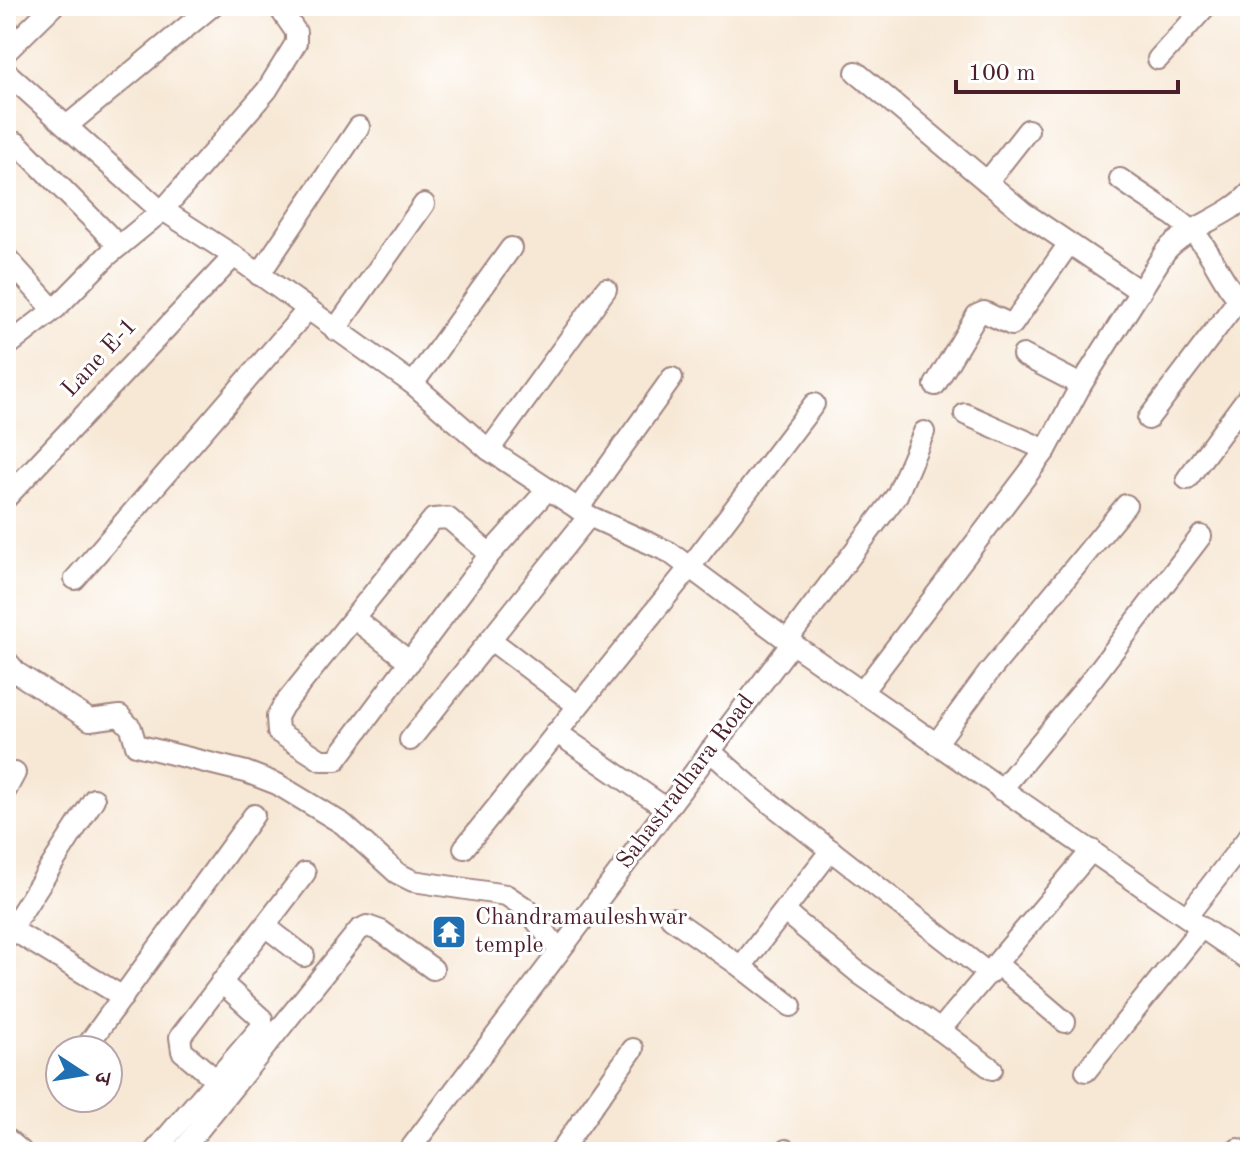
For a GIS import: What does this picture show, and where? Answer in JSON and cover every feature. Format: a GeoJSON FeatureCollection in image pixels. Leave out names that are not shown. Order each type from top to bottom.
{"type":"FeatureCollection","features":[{"type":"Feature","properties":{"kind":"street"},"geometry":{"type":"LineString","coordinates":[[6,52],[53,6]]}},
{"type":"Feature","properties":{"kind":"street"},"geometry":{"type":"LineString","coordinates":[[68,125],[212,6]]}},
{"type":"Feature","properties":{"kind":"street"},"geometry":{"type":"LineString","coordinates":[[6,347],[53,309],[162,210],[267,90],[292,53],[296,32],[278,6]]}},
{"type":"Feature","properties":{"kind":"street"},"geometry":{"type":"LineString","coordinates":[[1158,59],[1206,6]]}},
{"type":"Feature","properties":{"kind":"street"},"geometry":{"type":"LineString","coordinates":[[6,72],[162,210],[234,256],[413,384],[489,450],[584,513],[659,547],[690,567],[789,642],[1250,961]]}},
{"type":"Feature","properties":{"kind":"street"},"geometry":{"type":"LineString","coordinates":[[856,72],[987,182],[1068,245],[1141,292]]}},
{"type":"Feature","properties":{"kind":"street"},"geometry":{"type":"LineString","coordinates":[[259,275],[359,127]]}},
{"type":"Feature","properties":{"kind":"street"},"geometry":{"type":"LineString","coordinates":[[987,182],[1028,130]]}},
{"type":"Feature","properties":{"kind":"street"},"geometry":{"type":"LineString","coordinates":[[17,143],[119,246]]}},
{"type":"Feature","properties":{"kind":"street"},"geometry":{"type":"LineString","coordinates":[[1120,179],[1192,232],[1244,305],[1148,419]]}},
{"type":"Feature","properties":{"kind":"street"},"geometry":{"type":"LineString","coordinates":[[862,692],[1046,450],[1081,385],[1165,252],[1250,193]]}},
{"type":"Feature","properties":{"kind":"street"},"geometry":{"type":"LineString","coordinates":[[335,330],[424,204]]}},
{"type":"Feature","properties":{"kind":"street"},"geometry":{"type":"LineString","coordinates":[[935,385],[977,315],[984,312],[1012,325],[1068,245]]}},
{"type":"Feature","properties":{"kind":"street"},"geometry":{"type":"LineString","coordinates":[[413,384],[511,248]]}},
{"type":"Feature","properties":{"kind":"street","name":"Lane E-1"},"geometry":{"type":"LineString","coordinates":[[6,498],[234,256]]}},
{"type":"Feature","properties":{"kind":"street"},"geometry":{"type":"LineString","coordinates":[[6,257],[53,309]]}},
{"type":"Feature","properties":{"kind":"street"},"geometry":{"type":"LineString","coordinates":[[489,450],[606,289]]}},
{"type":"Feature","properties":{"kind":"street"},"geometry":{"type":"LineString","coordinates":[[75,579],[308,309]]}},
{"type":"Feature","properties":{"kind":"street"},"geometry":{"type":"LineString","coordinates":[[1023,355],[1081,385]]}},
{"type":"Feature","properties":{"kind":"street"},"geometry":{"type":"LineString","coordinates":[[410,740],[491,640],[584,513],[672,378]]}},
{"type":"Feature","properties":{"kind":"street"},"geometry":{"type":"LineString","coordinates":[[1187,479],[1250,394]]}},
{"type":"Feature","properties":{"kind":"street"},"geometry":{"type":"LineString","coordinates":[[464,848],[690,567],[814,404]]}},
{"type":"Feature","properties":{"kind":"street"},"geometry":{"type":"LineString","coordinates":[[965,414],[1046,450]]}},
{"type":"Feature","properties":{"kind":"street","name":"Sahastradhara Road"},"geometry":{"type":"LineString","coordinates":[[408,1152],[667,809],[897,495],[924,432]]}},
{"type":"Feature","properties":{"kind":"street"},"geometry":{"type":"LineString","coordinates":[[490,554],[448,518],[433,519],[283,706],[277,717],[278,732],[321,760],[336,760],[490,554],[548,489]]}},
{"type":"Feature","properties":{"kind":"street"},"geometry":{"type":"LineString","coordinates":[[936,744],[989,672],[1126,505]]}},
{"type":"Feature","properties":{"kind":"street"},"geometry":{"type":"LineString","coordinates":[[1001,790],[1100,669],[1201,536]]}},
{"type":"Feature","properties":{"kind":"street"},"geometry":{"type":"LineString","coordinates":[[355,619],[410,662]]}},
{"type":"Feature","properties":{"kind":"street"},"geometry":{"type":"LineString","coordinates":[[491,640],[577,705]]}},
{"type":"Feature","properties":{"kind":"street"},"geometry":{"type":"LineString","coordinates":[[6,660],[17,673],[90,720],[120,716],[131,728],[136,745],[246,772],[277,784],[343,824],[397,873],[413,881],[506,895],[527,909],[559,950]]}},
{"type":"Feature","properties":{"kind":"street"},"geometry":{"type":"LineString","coordinates":[[556,732],[667,809]]}},
{"type":"Feature","properties":{"kind":"street"},"geometry":{"type":"LineString","coordinates":[[710,751],[831,850],[1065,1022]]}},
{"type":"Feature","properties":{"kind":"street"},"geometry":{"type":"LineString","coordinates":[[94,799],[9,933],[123,997]]}},
{"type":"Feature","properties":{"kind":"street"},"geometry":{"type":"LineString","coordinates":[[96,1034],[254,815]]}},
{"type":"Feature","properties":{"kind":"street"},"geometry":{"type":"LineString","coordinates":[[1086,1071],[1194,922],[1250,835]]}},
{"type":"Feature","properties":{"kind":"street"},"geometry":{"type":"LineString","coordinates":[[737,964],[745,963],[831,850]]}},
{"type":"Feature","properties":{"kind":"street"},"geometry":{"type":"LineString","coordinates":[[940,1030],[1092,850]]}},
{"type":"Feature","properties":{"kind":"street"},"geometry":{"type":"LineString","coordinates":[[215,1079],[182,1051],[178,1043],[182,1032],[305,873]]}},
{"type":"Feature","properties":{"kind":"street"},"geometry":{"type":"LineString","coordinates":[[785,912],[860,974],[992,1069]]}},
{"type":"Feature","properties":{"kind":"street"},"geometry":{"type":"LineString","coordinates":[[671,918],[791,1006]]}},
{"type":"Feature","properties":{"kind":"street"},"geometry":{"type":"LineString","coordinates":[[265,926],[304,956]]}},
{"type":"Feature","properties":{"kind":"street"},"geometry":{"type":"LineString","coordinates":[[181,1152],[359,930],[367,926],[381,931],[433,969]]}},
{"type":"Feature","properties":{"kind":"street"},"geometry":{"type":"LineString","coordinates":[[154,1152],[261,1028],[263,1022],[221,982]]}},
{"type":"Feature","properties":{"kind":"street"},"geometry":{"type":"LineString","coordinates":[[560,1152],[633,1049]]}},
{"type":"Feature","properties":{"kind":"place","name":"Chandramauleshwar temple"},"geometry":{"type":"Point","coordinates":[449,932]}}]}
